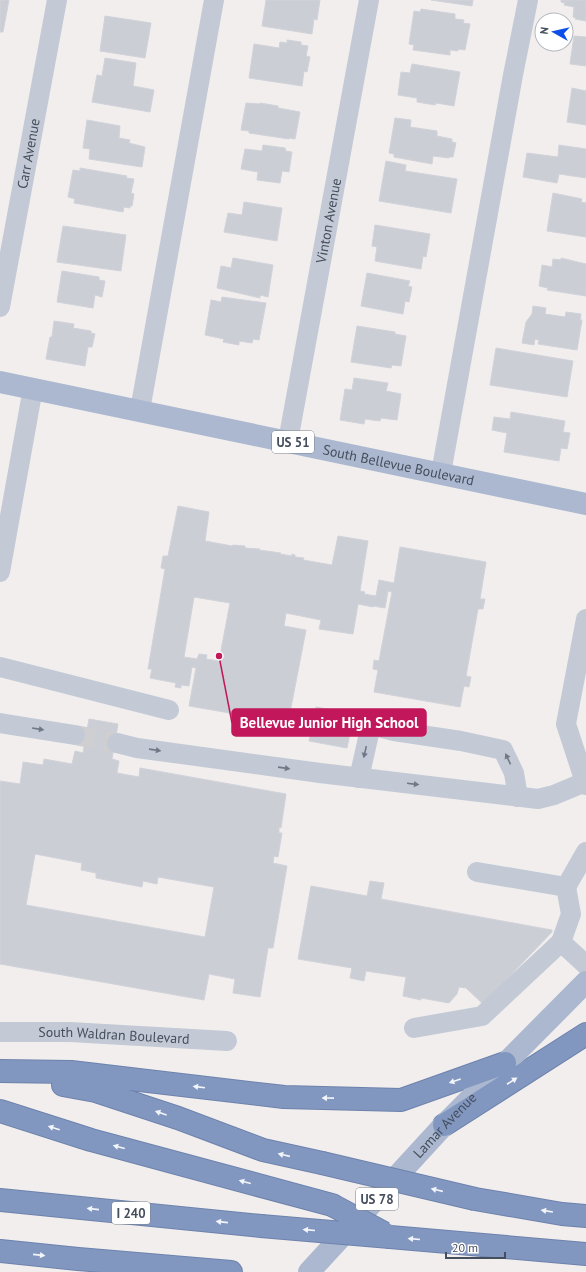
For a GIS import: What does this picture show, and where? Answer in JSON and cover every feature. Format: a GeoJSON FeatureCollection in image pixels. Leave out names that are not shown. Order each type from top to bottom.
{"type":"FeatureCollection","features":[{"type":"Feature","properties":{"kind":"highway"},"geometry":{"type":"LineString","coordinates":[[444,1125],[586,1034]]}},
{"type":"Feature","properties":{"kind":"highway"},"geometry":{"type":"LineString","coordinates":[[0,1073],[71,1072],[284,1097],[401,1100],[505,1063]]}},
{"type":"Feature","properties":{"kind":"highway"},"geometry":{"type":"LineString","coordinates":[[0,1073],[96,1091],[178,1118],[263,1150],[475,1200],[562,1214],[586,1216]]}},
{"type":"Feature","properties":{"kind":"highway"},"geometry":{"type":"LineString","coordinates":[[0,1111],[91,1140],[332,1205],[390,1237]]}},
{"type":"Feature","properties":{"kind":"highway","name":"I 240"},"geometry":{"type":"LineString","coordinates":[[0,1200],[261,1226],[438,1240],[586,1254]]}},
{"type":"Feature","properties":{"kind":"highway"},"geometry":{"type":"LineString","coordinates":[[0,1251],[227,1272]]}},
{"type":"Feature","properties":{"kind":"main road","name":"South Bellevue Boulevard"},"geometry":{"type":"LineString","coordinates":[[0,382],[586,504]]}},
{"type":"Feature","properties":{"kind":"main road","name":"Lamar Avenue"},"geometry":{"type":"LineString","coordinates":[[309,1272],[444,1125],[586,982]]}},
{"type":"Feature","properties":{"kind":"street","name":"Carr Avenue"},"geometry":{"type":"LineString","coordinates":[[0,307],[56,0]]}},
{"type":"Feature","properties":{"kind":"street"},"geometry":{"type":"LineString","coordinates":[[140,410],[214,0]]}},
{"type":"Feature","properties":{"kind":"street","name":"Vinton Avenue"},"geometry":{"type":"LineString","coordinates":[[288,441],[369,0]]}},
{"type":"Feature","properties":{"kind":"street"},"geometry":{"type":"LineString","coordinates":[[441,474],[513,75],[528,0]]}},
{"type":"Feature","properties":{"kind":"street"},"geometry":{"type":"LineString","coordinates":[[0,572],[8,485],[33,388]]}},
{"type":"Feature","properties":{"kind":"street"},"geometry":{"type":"LineString","coordinates":[[117,743],[145,749],[359,778],[538,799],[554,795],[585,783],[566,724],[586,619]]}},
{"type":"Feature","properties":{"kind":"street"},"geometry":{"type":"LineString","coordinates":[[0,667],[169,710]]}},
{"type":"Feature","properties":{"kind":"street"},"geometry":{"type":"LineString","coordinates":[[0,723],[75,734]]}},
{"type":"Feature","properties":{"kind":"street"},"geometry":{"type":"LineString","coordinates":[[359,778],[371,725],[394,731],[461,741],[504,750],[514,773],[518,796]]}},
{"type":"Feature","properties":{"kind":"street"},"geometry":{"type":"LineString","coordinates":[[414,1028],[482,1016],[561,942],[571,914],[566,887],[586,852]]}},
{"type":"Feature","properties":{"kind":"street"},"geometry":{"type":"LineString","coordinates":[[478,872],[566,887]]}},
{"type":"Feature","properties":{"kind":"street"},"geometry":{"type":"LineString","coordinates":[[561,942],[586,965]]}},
{"type":"Feature","properties":{"kind":"street","name":"South Waldran Boulevard"},"geometry":{"type":"LineString","coordinates":[[0,1032],[70,1032],[227,1040]]}},
{"type":"Feature","properties":{"kind":"building"},"geometry":{"type":"Polygon","coordinates":[[[0,0],[9,0],[3,32],[0,32],[0,0]]]}},
{"type":"Feature","properties":{"kind":"building"},"geometry":{"type":"Polygon","coordinates":[[[266,0],[320,0],[317,20],[314,19],[312,34],[262,26],[266,0]]]}},
{"type":"Feature","properties":{"kind":"building"},"geometry":{"type":"Polygon","coordinates":[[[431,0],[473,0],[472,6],[431,0]]]}},
{"type":"Feature","properties":{"kind":"building"},"geometry":{"type":"Polygon","coordinates":[[[561,0],[586,0],[586,21],[575,19],[574,7],[564,5],[565,3],[561,2],[561,0]]]}},
{"type":"Feature","properties":{"kind":"building"},"geometry":{"type":"Polygon","coordinates":[[[421,9],[455,14],[455,19],[464,20],[463,23],[470,24],[465,50],[450,50],[450,55],[413,50],[414,45],[409,44],[414,11],[420,12],[421,9]]]}},
{"type":"Feature","properties":{"kind":"building"},"geometry":{"type":"Polygon","coordinates":[[[105,16],[151,23],[145,58],[100,51],[105,16]]]}},
{"type":"Feature","properties":{"kind":"building"},"geometry":{"type":"Polygon","coordinates":[[[574,36],[586,37],[586,66],[570,64],[572,52],[574,52],[574,36]]]}},
{"type":"Feature","properties":{"kind":"building"},"geometry":{"type":"Polygon","coordinates":[[[287,40],[301,42],[301,45],[308,46],[306,56],[310,57],[307,72],[304,71],[302,86],[249,78],[254,44],[279,48],[280,42],[287,43],[287,40]]]}},
{"type":"Feature","properties":{"kind":"building"},"geometry":{"type":"Polygon","coordinates":[[[105,58],[136,63],[133,86],[154,90],[150,112],[92,102],[97,75],[102,76],[105,58]]]}},
{"type":"Feature","properties":{"kind":"building"},"geometry":{"type":"Polygon","coordinates":[[[412,64],[460,72],[454,106],[417,102],[417,98],[398,95],[401,72],[410,73],[412,64]]]}},
{"type":"Feature","properties":{"kind":"building"},"geometry":{"type":"Polygon","coordinates":[[[572,88],[586,91],[586,125],[567,122],[572,88]]]}},
{"type":"Feature","properties":{"kind":"building"},"geometry":{"type":"Polygon","coordinates":[[[246,103],[260,103],[278,106],[278,108],[300,112],[295,139],[249,133],[249,131],[241,130],[246,103]]]}},
{"type":"Feature","properties":{"kind":"building"},"geometry":{"type":"Polygon","coordinates":[[[395,118],[411,120],[410,127],[437,131],[437,136],[452,139],[452,142],[456,143],[453,157],[433,156],[432,164],[394,157],[394,154],[389,153],[395,118]]]}},
{"type":"Feature","properties":{"kind":"building"},"geometry":{"type":"Polygon","coordinates":[[[87,120],[120,126],[119,138],[130,140],[129,143],[145,147],[142,167],[89,159],[90,149],[83,148],[87,120]]]}},
{"type":"Feature","properties":{"kind":"building"},"geometry":{"type":"Polygon","coordinates":[[[263,145],[285,148],[286,151],[292,152],[289,172],[282,171],[280,183],[257,180],[258,172],[241,169],[245,149],[262,151],[263,145]]]}},
{"type":"Feature","properties":{"kind":"building"},"geometry":{"type":"Polygon","coordinates":[[[559,145],[586,149],[586,178],[559,174],[557,183],[523,177],[527,153],[558,157],[559,145]]]}},
{"type":"Feature","properties":{"kind":"building"},"geometry":{"type":"Polygon","coordinates":[[[386,161],[406,165],[405,171],[457,179],[451,213],[379,201],[386,161]]]}},
{"type":"Feature","properties":{"kind":"building"},"geometry":{"type":"Polygon","coordinates":[[[80,168],[127,176],[126,178],[134,179],[131,193],[134,194],[132,206],[130,206],[130,208],[124,207],[123,212],[74,203],[75,199],[68,197],[73,170],[80,171],[80,168]]]}},
{"type":"Feature","properties":{"kind":"building"},"geometry":{"type":"Polygon","coordinates":[[[553,193],[582,199],[581,202],[586,203],[586,237],[547,231],[553,193]]]}},
{"type":"Feature","properties":{"kind":"building"},"geometry":{"type":"Polygon","coordinates":[[[244,202],[282,208],[277,241],[224,232],[228,213],[242,215],[244,202]]]}},
{"type":"Feature","properties":{"kind":"building"},"geometry":{"type":"Polygon","coordinates":[[[375,225],[430,234],[426,257],[423,256],[421,269],[375,261],[377,247],[372,246],[375,225]]]}},
{"type":"Feature","properties":{"kind":"building"},"geometry":{"type":"Polygon","coordinates":[[[63,226],[126,235],[121,271],[57,262],[63,226]]]}},
{"type":"Feature","properties":{"kind":"building"},"geometry":{"type":"Polygon","coordinates":[[[233,258],[273,265],[268,297],[260,295],[260,298],[217,288],[221,266],[231,268],[233,258]]]}},
{"type":"Feature","properties":{"kind":"building"},"geometry":{"type":"Polygon","coordinates":[[[561,258],[586,264],[586,296],[547,290],[548,288],[539,286],[542,265],[552,267],[553,259],[561,260],[561,258]]]}},
{"type":"Feature","properties":{"kind":"building"},"geometry":{"type":"Polygon","coordinates":[[[62,271],[99,277],[99,280],[105,281],[102,297],[95,295],[93,308],[57,302],[62,271]]]}},
{"type":"Feature","properties":{"kind":"building"},"geometry":{"type":"Polygon","coordinates":[[[367,273],[410,281],[408,286],[412,287],[409,302],[405,301],[403,314],[361,306],[367,273]]]}},
{"type":"Feature","properties":{"kind":"building"},"geometry":{"type":"Polygon","coordinates":[[[222,297],[266,303],[259,340],[253,339],[252,343],[239,341],[239,345],[223,342],[224,339],[205,335],[211,300],[221,302],[222,297]]]}},
{"type":"Feature","properties":{"kind":"building"},"geometry":{"type":"Polygon","coordinates":[[[533,306],[546,308],[545,314],[565,317],[566,312],[581,314],[580,320],[582,320],[577,350],[538,344],[539,340],[535,339],[534,345],[522,343],[526,322],[532,314],[533,306]]]}},
{"type":"Feature","properties":{"kind":"building"},"geometry":{"type":"Polygon","coordinates":[[[54,321],[74,324],[73,328],[91,331],[91,333],[95,334],[92,347],[88,347],[85,366],[46,359],[50,337],[52,337],[54,321]]]}},
{"type":"Feature","properties":{"kind":"building"},"geometry":{"type":"Polygon","coordinates":[[[357,326],[395,332],[395,334],[406,336],[401,366],[392,365],[391,368],[351,362],[357,326]]]}},
{"type":"Feature","properties":{"kind":"building"},"geometry":{"type":"Polygon","coordinates":[[[496,348],[573,361],[567,397],[490,385],[496,348]]]}},
{"type":"Feature","properties":{"kind":"building"},"geometry":{"type":"Polygon","coordinates":[[[354,378],[388,383],[386,391],[401,394],[397,420],[381,418],[380,421],[365,419],[364,424],[340,420],[345,389],[352,390],[354,378]]]}},
{"type":"Feature","properties":{"kind":"building"},"geometry":{"type":"Polygon","coordinates":[[[511,412],[565,421],[563,432],[570,433],[567,449],[561,448],[559,461],[504,452],[507,433],[492,430],[494,417],[510,419],[511,412]]]}},
{"type":"Feature","properties":{"kind":"building"},"geometry":{"type":"Polygon","coordinates":[[[178,506],[209,512],[205,541],[232,546],[245,546],[245,548],[260,549],[259,550],[292,556],[292,554],[295,555],[295,557],[304,558],[303,560],[332,565],[338,536],[368,541],[360,591],[365,592],[364,594],[376,596],[379,580],[394,583],[400,547],[486,562],[480,599],[485,599],[483,609],[478,609],[466,676],[471,677],[469,687],[464,686],[460,707],[374,692],[378,670],[373,669],[374,660],[379,661],[392,592],[388,591],[385,608],[358,604],[353,634],[319,629],[321,620],[286,613],[284,626],[306,630],[288,723],[189,706],[196,668],[192,667],[189,686],[181,685],[181,688],[175,687],[176,683],[150,678],[152,669],[148,669],[165,569],[161,568],[163,556],[168,556],[178,506]],[[194,597],[184,657],[197,659],[199,654],[207,655],[206,659],[219,661],[230,603],[194,597]]]}},
{"type":"Feature","properties":{"kind":"building"},"geometry":{"type":"Polygon","coordinates":[[[316,707],[354,714],[347,748],[309,741],[316,707]]]}},
{"type":"Feature","properties":{"kind":"building"},"geometry":{"type":"Polygon","coordinates":[[[89,719],[118,724],[112,759],[119,761],[117,773],[139,777],[140,768],[286,794],[281,828],[279,827],[279,833],[282,833],[278,857],[274,856],[273,863],[287,866],[273,948],[268,948],[260,997],[233,993],[235,979],[209,974],[204,1000],[0,964],[0,781],[20,784],[23,762],[43,765],[44,759],[72,764],[75,751],[83,753],[89,719]],[[35,854],[26,905],[205,937],[214,887],[158,877],[157,884],[143,881],[142,887],[96,878],[96,873],[81,870],[82,863],[35,854]]]}},
{"type":"Feature","properties":{"kind":"building"},"geometry":{"type":"Polygon","coordinates":[[[370,881],[384,883],[381,899],[552,930],[552,932],[483,1004],[466,988],[459,987],[457,994],[449,1003],[421,998],[421,1000],[403,996],[406,977],[366,971],[364,981],[350,978],[352,968],[298,959],[311,886],[367,896],[370,881]]]}},
{"type":"Feature","properties":{"kind":"tunnel"},"geometry":{"type":"LineString","coordinates":[[75,735],[117,743]]}},
{"type":"Feature","properties":{"kind":"place","name":"Bellevue Junior High School"},"geometry":{"type":"Point","coordinates":[219,656]}}]}
